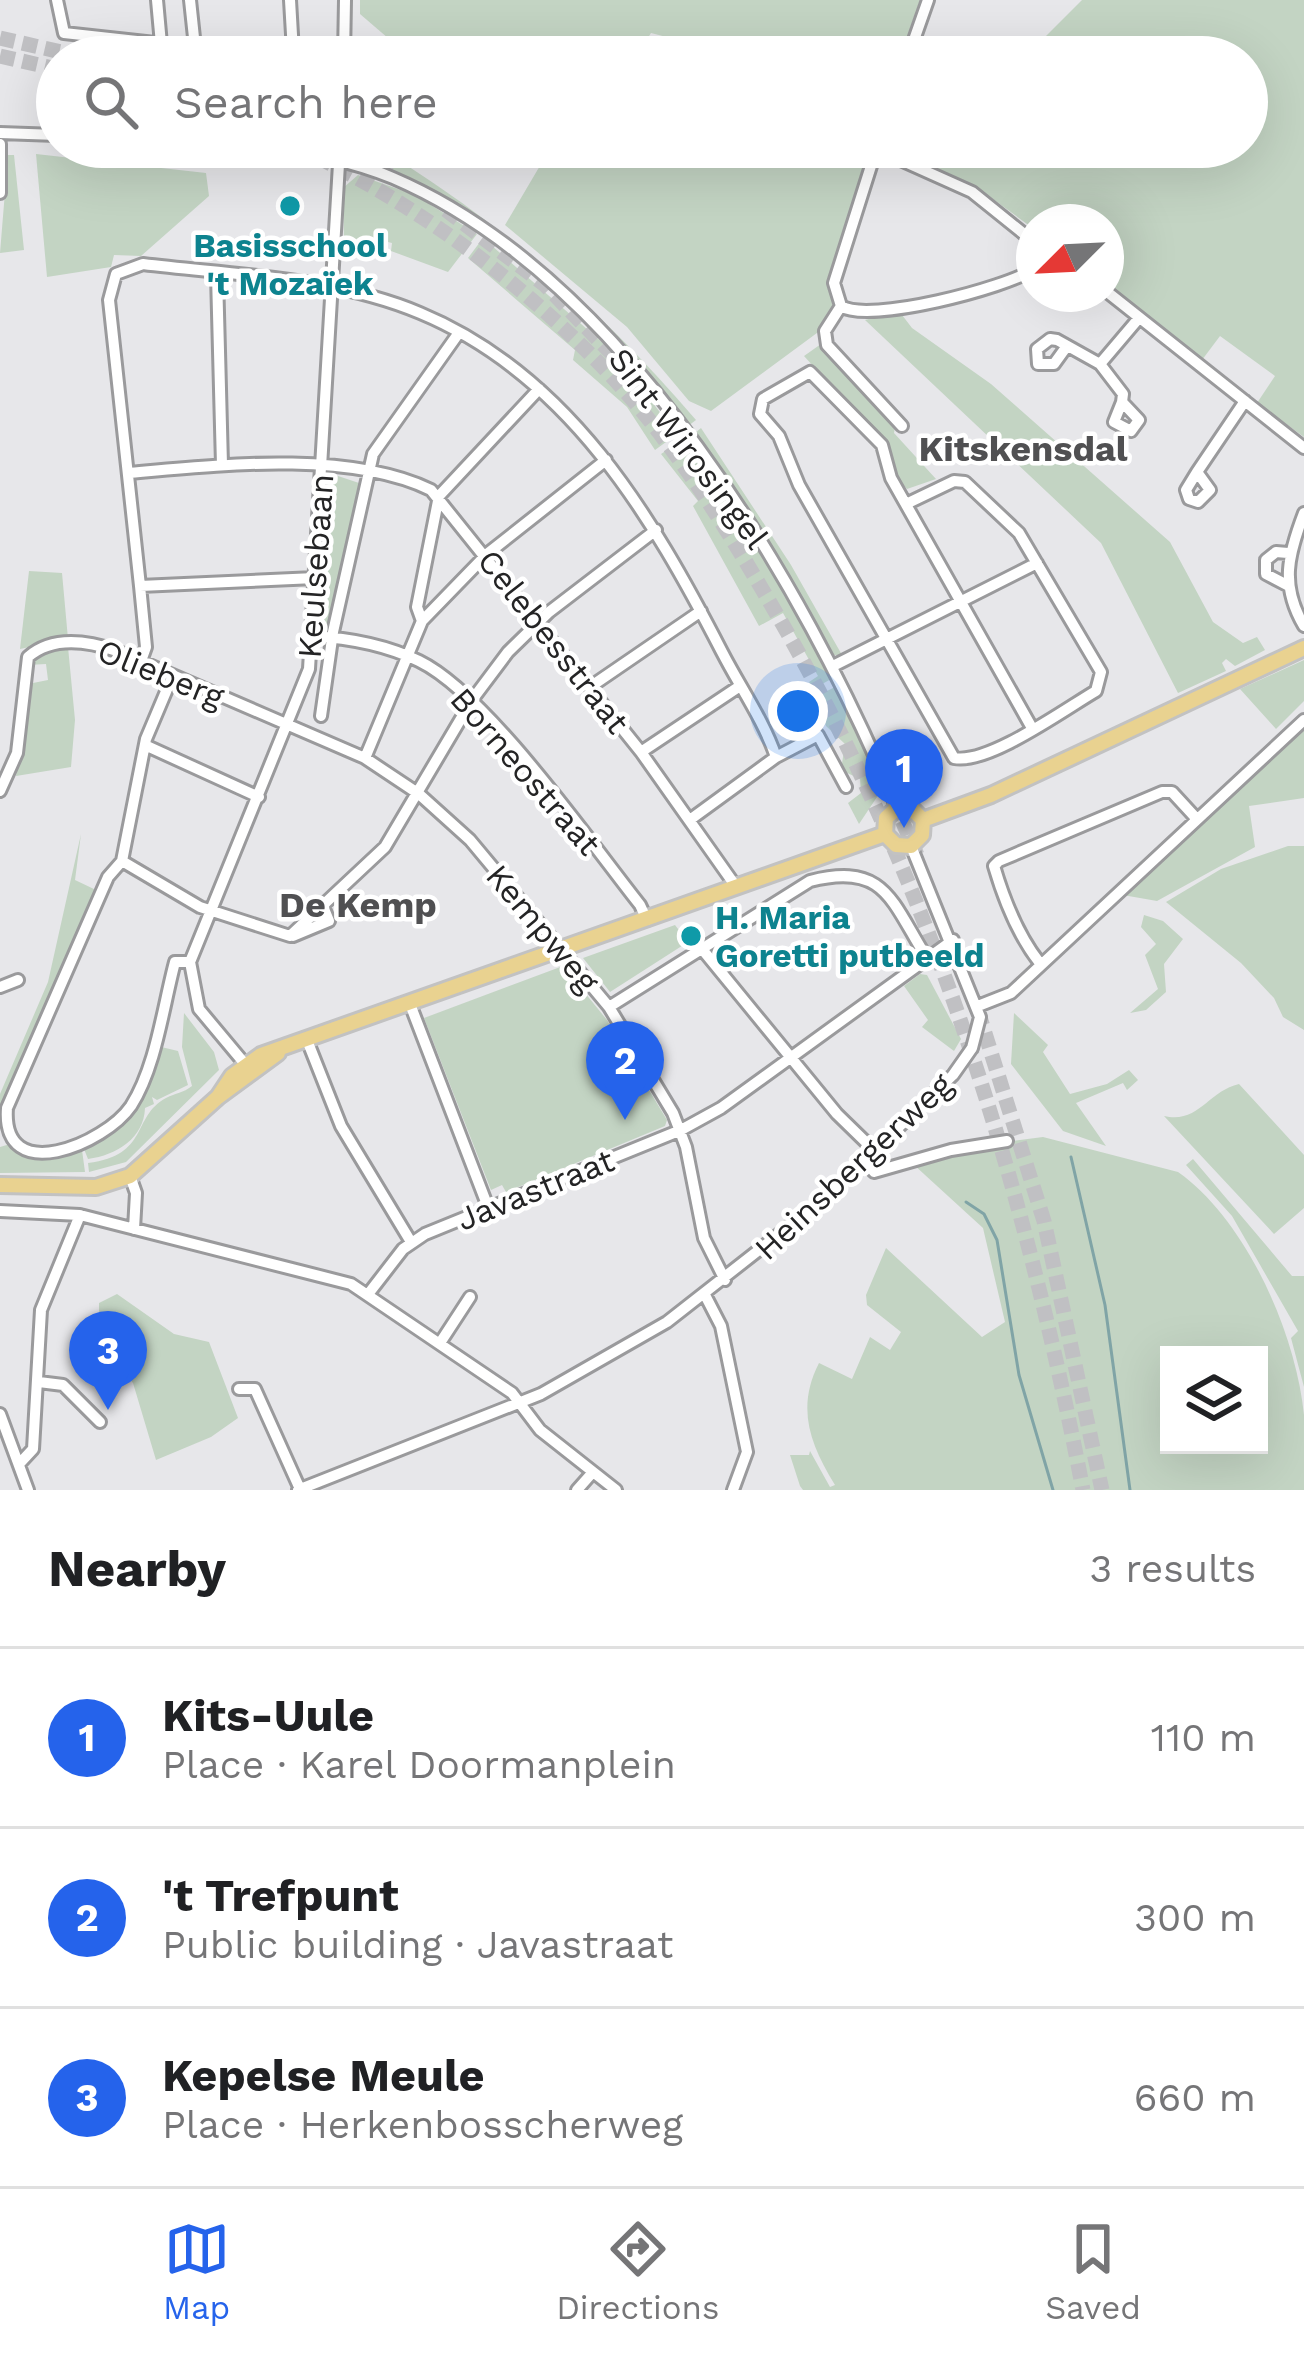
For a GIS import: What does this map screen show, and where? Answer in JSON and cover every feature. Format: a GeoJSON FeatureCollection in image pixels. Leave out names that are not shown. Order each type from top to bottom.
{"type":"FeatureCollection","features":[{"type":"Feature","properties":{"kind":"main road"},"geometry":{"type":"LineString","coordinates":[[923,820],[991,795],[1299,651]]}},
{"type":"Feature","properties":{"kind":"main road"},"geometry":{"type":"LineString","coordinates":[[897,808],[912,809],[923,820],[922,835],[910,846],[896,845],[885,834],[886,818],[897,808]]}},
{"type":"Feature","properties":{"kind":"main road"},"geometry":{"type":"LineString","coordinates":[[0,1185],[96,1187],[130,1176],[249,1068],[282,1049],[885,834]]}},
{"type":"Feature","properties":{"kind":"street"},"geometry":{"type":"LineString","coordinates":[[57,0],[64,33],[90,36]]}},
{"type":"Feature","properties":{"kind":"street"},"geometry":{"type":"LineString","coordinates":[[157,0],[159,36]]}},
{"type":"Feature","properties":{"kind":"street"},"geometry":{"type":"LineString","coordinates":[[190,0],[194,36]]}},
{"type":"Feature","properties":{"kind":"street"},"geometry":{"type":"LineString","coordinates":[[287,36],[290,0]]}},
{"type":"Feature","properties":{"kind":"street"},"geometry":{"type":"LineString","coordinates":[[344,36],[345,0]]}},
{"type":"Feature","properties":{"kind":"street"},"geometry":{"type":"LineString","coordinates":[[915,36],[928,0]]}},
{"type":"Feature","properties":{"kind":"street"},"geometry":{"type":"LineString","coordinates":[[0,133],[36,134]]}},
{"type":"Feature","properties":{"kind":"street"},"geometry":{"type":"LineString","coordinates":[[0,144],[0,193]]}},
{"type":"Feature","properties":{"kind":"street","name":"Keulsebaan"},"geometry":{"type":"LineString","coordinates":[[122,861],[107,877],[7,1108],[9,1130],[22,1146],[40,1154],[73,1148],[121,1118],[143,1080],[175,962],[190,962],[305,684],[316,578],[338,168]]}},
{"type":"Feature","properties":{"kind":"street","name":"Sint Wirosingel"},"geometry":{"type":"LineString","coordinates":[[371,168],[461,215],[539,275],[612,344],[724,484],[833,666],[897,808]]}},
{"type":"Feature","properties":{"kind":"street"},"geometry":{"type":"LineString","coordinates":[[870,168],[834,283],[841,305],[851,312],[869,311],[954,297],[1016,275]]}},
{"type":"Feature","properties":{"kind":"street"},"geometry":{"type":"LineString","coordinates":[[920,168],[972,192],[1016,227]]}},
{"type":"Feature","properties":{"kind":"street"},"geometry":{"type":"LineString","coordinates":[[141,661],[146,647],[109,291],[116,274],[128,266],[333,289],[418,312],[458,334],[539,389],[606,460],[656,530],[776,760]]}},
{"type":"Feature","properties":{"kind":"street"},"geometry":{"type":"LineString","coordinates":[[217,274],[222,465]]}},
{"type":"Feature","properties":{"kind":"street"},"geometry":{"type":"LineString","coordinates":[[841,305],[825,331],[827,344],[902,426]]}},
{"type":"Feature","properties":{"kind":"street"},"geometry":{"type":"LineString","coordinates":[[1124,306],[1304,448]]}},
{"type":"Feature","properties":{"kind":"street"},"geometry":{"type":"LineString","coordinates":[[1100,364],[1139,318]]}},
{"type":"Feature","properties":{"kind":"street","name":"Keulsebaan"},"geometry":{"type":"LineString","coordinates":[[321,716],[373,454],[458,334]]}},
{"type":"Feature","properties":{"kind":"street"},"geometry":{"type":"LineString","coordinates":[[1067,346],[1100,364],[1123,394],[1122,402]]}},
{"type":"Feature","properties":{"kind":"street"},"geometry":{"type":"LineString","coordinates":[[906,504],[954,481],[965,482],[1019,533],[1102,681],[1096,691],[1032,728],[968,759],[954,758],[759,408],[798,374],[810,372],[882,446],[906,504],[1032,728]]}},
{"type":"Feature","properties":{"kind":"street"},"geometry":{"type":"LineString","coordinates":[[422,621],[417,607],[439,496],[539,389]]}},
{"type":"Feature","properties":{"kind":"street"},"geometry":{"type":"LineString","coordinates":[[1197,472],[1245,401]]}},
{"type":"Feature","properties":{"kind":"street"},"geometry":{"type":"LineString","coordinates":[[365,758],[422,621],[487,554],[606,460]]}},
{"type":"Feature","properties":{"kind":"street","name":"Celebesstraat"},"geometry":{"type":"LineString","coordinates":[[128,473],[222,465],[367,471],[405,477],[439,496],[641,752],[736,887]]}},
{"type":"Feature","properties":{"kind":"street"},"geometry":{"type":"LineString","coordinates":[[1301,621],[1287,585],[1288,553],[1304,513]]}},
{"type":"Feature","properties":{"kind":"street"},"geometry":{"type":"LineString","coordinates":[[172,675],[147,746],[122,861],[208,911],[290,936],[385,847],[472,700],[539,621],[656,530]]}},
{"type":"Feature","properties":{"kind":"street"},"geometry":{"type":"LineString","coordinates":[[1287,585],[1265,574],[1266,560],[1276,552],[1288,553]]}},
{"type":"Feature","properties":{"kind":"street"},"geometry":{"type":"LineString","coordinates":[[833,666],[1037,562]]}},
{"type":"Feature","properties":{"kind":"street"},"geometry":{"type":"LineString","coordinates":[[140,586],[316,578]]}},
{"type":"Feature","properties":{"kind":"street"},"geometry":{"type":"LineString","coordinates":[[590,687],[701,611]]}},
{"type":"Feature","properties":{"kind":"street","name":"Borneostraat"},"geometry":{"type":"LineString","coordinates":[[312,636],[404,656],[441,674],[472,700],[640,905],[647,920]]}},
{"type":"Feature","properties":{"kind":"street","name":"Olieberg"},"geometry":{"type":"LineString","coordinates":[[0,790],[12,773],[25,665],[33,652],[55,644],[90,642],[289,724]]}},
{"type":"Feature","properties":{"kind":"street"},"geometry":{"type":"LineString","coordinates":[[641,752],[740,686]]}},
{"type":"Feature","properties":{"kind":"street"},"geometry":{"type":"LineString","coordinates":[[910,846],[978,1006],[1011,993],[1304,720]]}},
{"type":"Feature","properties":{"kind":"street","name":"Kempweg"},"geometry":{"type":"LineString","coordinates":[[289,724],[365,758],[419,794],[470,840],[609,1007],[681,1130],[704,1238],[724,1280]]}},
{"type":"Feature","properties":{"kind":"street"},"geometry":{"type":"LineString","coordinates":[[691,819],[818,735],[846,787]]}},
{"type":"Feature","properties":{"kind":"street"},"geometry":{"type":"LineString","coordinates":[[147,746],[259,797]]}},
{"type":"Feature","properties":{"kind":"street"},"geometry":{"type":"LineString","coordinates":[[1040,962],[1023,942],[994,866],[999,861],[1162,792],[1172,792],[1195,818]]}},
{"type":"Feature","properties":{"kind":"street"},"geometry":{"type":"LineString","coordinates":[[609,1007],[810,881],[850,873],[871,879],[886,892],[925,955]]}},
{"type":"Feature","properties":{"kind":"street","name":"Javastraat"},"geometry":{"type":"LineString","coordinates":[[369,1293],[411,1242],[681,1130],[791,1056],[925,955],[953,940]]}},
{"type":"Feature","properties":{"kind":"street"},"geometry":{"type":"LineString","coordinates":[[702,949],[872,1158],[874,1172],[951,1150],[1007,1142]]}},
{"type":"Feature","properties":{"kind":"street"},"geometry":{"type":"LineString","coordinates":[[190,962],[199,1009],[249,1068]]}},
{"type":"Feature","properties":{"kind":"street"},"geometry":{"type":"LineString","coordinates":[[0,987],[18,980]]}},
{"type":"Feature","properties":{"kind":"street"},"geometry":{"type":"LineString","coordinates":[[410,1004],[488,1208]]}},
{"type":"Feature","properties":{"kind":"street","name":"Heinsbergerweg"},"geometry":{"type":"LineString","coordinates":[[239,1389],[255,1389],[299,1490],[520,1402],[631,1345],[705,1295],[872,1158],[964,1061],[979,1030],[978,1006]]}},
{"type":"Feature","properties":{"kind":"street"},"geometry":{"type":"LineString","coordinates":[[307,1040],[341,1126],[411,1242]]}},
{"type":"Feature","properties":{"kind":"street"},"geometry":{"type":"LineString","coordinates":[[130,1176],[136,1193],[134,1229]]}},
{"type":"Feature","properties":{"kind":"street"},"geometry":{"type":"LineString","coordinates":[[0,1211],[80,1215],[351,1283],[520,1402],[540,1430],[616,1490]]}},
{"type":"Feature","properties":{"kind":"street"},"geometry":{"type":"LineString","coordinates":[[20,1463],[33,1449],[41,1310],[80,1215]]}},
{"type":"Feature","properties":{"kind":"street"},"geometry":{"type":"LineString","coordinates":[[705,1295],[721,1326],[747,1452],[733,1490]]}},
{"type":"Feature","properties":{"kind":"street"},"geometry":{"type":"LineString","coordinates":[[440,1342],[470,1298]]}},
{"type":"Feature","properties":{"kind":"street"},"geometry":{"type":"LineString","coordinates":[[39,1382],[63,1385],[100,1422]]}},
{"type":"Feature","properties":{"kind":"street"},"geometry":{"type":"LineString","coordinates":[[0,1414],[28,1490]]}},
{"type":"Feature","properties":{"kind":"street"},"geometry":{"type":"LineString","coordinates":[[577,1490],[593,1472]]}},
{"type":"Feature","properties":{"kind":"green space"},"geometry":{"type":"Polygon","coordinates":[[[360,0],[920,0],[907,36],[386,36],[360,14],[360,0]]]}},
{"type":"Feature","properties":{"kind":"green space"},"geometry":{"type":"Polygon","coordinates":[[[1082,0],[1304,0],[1304,437],[1257,403],[1275,376],[1220,336],[1199,364],[1124,299],[1124,204],[1016,204],[1016,216],[979,189],[937,168],[1268,168],[1268,36],[1046,36],[1082,0]]]}},
{"type":"Feature","properties":{"kind":"green space"},"geometry":{"type":"Polygon","coordinates":[[[8,155],[14,155],[24,250],[0,253],[8,155]]]}},
{"type":"Feature","properties":{"kind":"green space"},"geometry":{"type":"Polygon","coordinates":[[[37,168],[161,168],[206,173],[209,196],[141,256],[114,255],[111,267],[47,277],[37,168]]]}},
{"type":"Feature","properties":{"kind":"green space"},"geometry":{"type":"Polygon","coordinates":[[[384,168],[410,168],[508,237],[624,341],[696,420],[688,426],[587,316],[530,263],[461,210],[384,168]]]}},
{"type":"Feature","properties":{"kind":"green space"},"geometry":{"type":"Polygon","coordinates":[[[539,168],[864,168],[828,283],[834,307],[821,330],[711,411],[689,401],[627,327],[505,225],[539,168]]]}},
{"type":"Feature","properties":{"kind":"green space"},"geometry":{"type":"Polygon","coordinates":[[[358,175],[415,195],[477,234],[448,272],[391,251],[392,243],[364,236],[360,244],[344,242],[343,188],[358,175]]]}},
{"type":"Feature","properties":{"kind":"green space"},"geometry":{"type":"Polygon","coordinates":[[[483,238],[612,351],[677,434],[655,450],[627,407],[573,360],[575,350],[468,258],[483,238]]]}},
{"type":"Feature","properties":{"kind":"green space"},"geometry":{"type":"Polygon","coordinates":[[[899,311],[912,328],[991,384],[1170,542],[1213,622],[1243,643],[1257,637],[1265,650],[1235,666],[1226,659],[1222,663],[1226,671],[1178,693],[1101,543],[865,320],[899,311]]]}},
{"type":"Feature","properties":{"kind":"green space"},"geometry":{"type":"Polygon","coordinates":[[[821,344],[936,479],[907,489],[894,475],[886,446],[804,356],[821,344]]]}},
{"type":"Feature","properties":{"kind":"green space"},"geometry":{"type":"Polygon","coordinates":[[[701,428],[791,565],[842,655],[832,655],[740,500],[694,434],[701,428]]]}},
{"type":"Feature","properties":{"kind":"green space"},"geometry":{"type":"Polygon","coordinates":[[[681,441],[762,553],[833,678],[813,689],[809,682],[818,676],[783,613],[759,626],[693,506],[698,501],[661,454],[681,441]]]}},
{"type":"Feature","properties":{"kind":"green space"},"geometry":{"type":"Polygon","coordinates":[[[335,475],[359,483],[329,626],[317,623],[326,483],[335,475]]]}},
{"type":"Feature","properties":{"kind":"green space"},"geometry":{"type":"Polygon","coordinates":[[[29,571],[62,573],[68,639],[20,649],[29,571]]]}},
{"type":"Feature","properties":{"kind":"green space"},"geometry":{"type":"Polygon","coordinates":[[[68,647],[75,720],[71,767],[16,776],[31,670],[33,683],[48,680],[46,664],[28,665],[49,649],[68,647]]]}},
{"type":"Feature","properties":{"kind":"green space"},"geometry":{"type":"Polygon","coordinates":[[[1304,660],[1304,701],[1276,729],[1240,689],[1304,660]]]}},
{"type":"Feature","properties":{"kind":"green space"},"geometry":{"type":"Polygon","coordinates":[[[837,686],[881,791],[859,824],[848,803],[861,793],[860,779],[841,770],[845,744],[826,726],[819,705],[811,699],[837,686]]]}},
{"type":"Feature","properties":{"kind":"green space"},"geometry":{"type":"Polygon","coordinates":[[[1304,726],[1304,798],[1249,806],[1255,847],[1157,901],[1117,894],[1304,726]]]}},
{"type":"Feature","properties":{"kind":"green space"},"geometry":{"type":"Polygon","coordinates":[[[81,834],[75,880],[96,890],[0,1110],[0,1094],[48,982],[81,834]]]}},
{"type":"Feature","properties":{"kind":"green space"},"geometry":{"type":"Polygon","coordinates":[[[1288,846],[1304,846],[1304,1030],[1283,1017],[1274,998],[1241,963],[1166,902],[1221,869],[1288,846]]]}},
{"type":"Feature","properties":{"kind":"green space"},"geometry":{"type":"Polygon","coordinates":[[[1144,915],[1163,921],[1183,939],[1164,964],[1166,992],[1146,1010],[1130,1013],[1158,989],[1145,955],[1156,944],[1141,927],[1144,915]]]}},
{"type":"Feature","properties":{"kind":"green space"},"geometry":{"type":"Polygon","coordinates":[[[675,925],[688,942],[610,992],[583,958],[675,925]]]}},
{"type":"Feature","properties":{"kind":"green space"},"geometry":{"type":"Polygon","coordinates":[[[563,966],[607,1020],[667,1120],[665,1126],[506,1192],[502,1185],[491,1190],[424,1018],[563,966]]]}},
{"type":"Feature","properties":{"kind":"green space"},"geometry":{"type":"Polygon","coordinates":[[[920,974],[927,975],[961,1039],[954,1051],[922,1027],[928,1020],[904,986],[920,974]]]}},
{"type":"Feature","properties":{"kind":"green space"},"geometry":{"type":"Polygon","coordinates":[[[184,1013],[214,1052],[219,1070],[126,1162],[89,1172],[88,1163],[108,1159],[131,1144],[155,1106],[192,1086],[182,1047],[184,1013]]]}},
{"type":"Feature","properties":{"kind":"green space"},"geometry":{"type":"Polygon","coordinates":[[[1014,1013],[1048,1045],[1043,1052],[1070,1094],[1107,1084],[1129,1070],[1138,1080],[1127,1090],[1123,1083],[1076,1103],[1106,1146],[1063,1131],[1011,1064],[1014,1013]]]}},
{"type":"Feature","properties":{"kind":"green space"},"geometry":{"type":"Polygon","coordinates":[[[157,1046],[178,1051],[188,1085],[157,1100],[152,1097],[154,1104],[145,1108],[140,1128],[127,1143],[88,1159],[84,1149],[130,1115],[157,1046]]]}},
{"type":"Feature","properties":{"kind":"green space"},"geometry":{"type":"Polygon","coordinates":[[[1239,1084],[1304,1155],[1304,1208],[1274,1234],[1164,1116],[1186,1115],[1239,1084]]]}},
{"type":"Feature","properties":{"kind":"green space"},"geometry":{"type":"Polygon","coordinates":[[[1043,1137],[1178,1172],[1203,1193],[1246,1248],[1279,1315],[1304,1415],[1304,1490],[803,1490],[790,1455],[809,1455],[810,1451],[830,1487],[835,1485],[813,1440],[807,1411],[819,1363],[852,1379],[870,1337],[890,1350],[901,1332],[867,1305],[866,1295],[886,1248],[982,1337],[1005,1322],[983,1228],[913,1164],[982,1145],[1043,1137]]]}},
{"type":"Feature","properties":{"kind":"green space"},"geometry":{"type":"Polygon","coordinates":[[[10,1144],[36,1159],[82,1150],[85,1172],[0,1173],[0,1147],[10,1144]]]}},
{"type":"Feature","properties":{"kind":"green space"},"geometry":{"type":"Polygon","coordinates":[[[1193,1159],[1292,1276],[1304,1276],[1304,1387],[1291,1338],[1298,1331],[1232,1216],[1186,1165],[1193,1159]]]}},
{"type":"Feature","properties":{"kind":"green space"},"geometry":{"type":"Polygon","coordinates":[[[117,1294],[174,1334],[209,1342],[238,1418],[211,1437],[156,1460],[133,1383],[119,1366],[126,1339],[99,1317],[99,1303],[117,1294]]]}},
{"type":"Feature","properties":{"kind":"waterway"},"geometry":{"type":"LineString","coordinates":[[1071,1157],[1105,1305],[1130,1490]]}},
{"type":"Feature","properties":{"kind":"waterway"},"geometry":{"type":"LineString","coordinates":[[966,1202],[984,1214],[997,1240],[1019,1375],[1053,1490]]}},
{"type":"Feature","properties":{"kind":"tunnel"},"geometry":{"type":"LineString","coordinates":[[0,38],[36,46]]}},
{"type":"Feature","properties":{"kind":"tunnel"},"geometry":{"type":"LineString","coordinates":[[0,56],[36,64]]}},
{"type":"Feature","properties":{"kind":"tunnel"},"geometry":{"type":"LineString","coordinates":[[338,168],[453,238],[558,323],[663,437],[762,589],[874,802],[962,1025],[1030,1255],[1083,1490]]}},
{"type":"Feature","properties":{"kind":"tunnel"},"geometry":{"type":"LineString","coordinates":[[377,168],[390,175]]}},
{"type":"Feature","properties":{"kind":"tunnel"},"geometry":{"type":"LineString","coordinates":[[446,210],[545,285],[647,390]]}},
{"type":"Feature","properties":{"kind":"tunnel"},"geometry":{"type":"LineString","coordinates":[[893,800],[917,855]]}},
{"type":"Feature","properties":{"kind":"tunnel"},"geometry":{"type":"LineString","coordinates":[[978,1011],[1044,1221],[1102,1490]]}},
{"type":"Feature","properties":{"kind":"place","name":"Basisschool 't Mozaïek"},"geometry":{"type":"Point","coordinates":[290,206]}},
{"type":"Feature","properties":{"kind":"place","name":"Kits-Uule"},"geometry":{"type":"Point","coordinates":[904,828]}},
{"type":"Feature","properties":{"kind":"place","name":"H. Maria Goretti putbeeld"},"geometry":{"type":"Point","coordinates":[691,936]}},
{"type":"Feature","properties":{"kind":"place","name":"'t Trefpunt"},"geometry":{"type":"Point","coordinates":[625,1120]}},
{"type":"Feature","properties":{"kind":"place","name":"Kepelse Meule"},"geometry":{"type":"Point","coordinates":[108,1410]}},
{"type":"Feature","properties":{"kind":"district","name":"Kitskensdal"},"geometry":{"type":"Point","coordinates":[1023,448]}},
{"type":"Feature","properties":{"kind":"district","name":"De Kemp"},"geometry":{"type":"Point","coordinates":[358,904]}}]}
